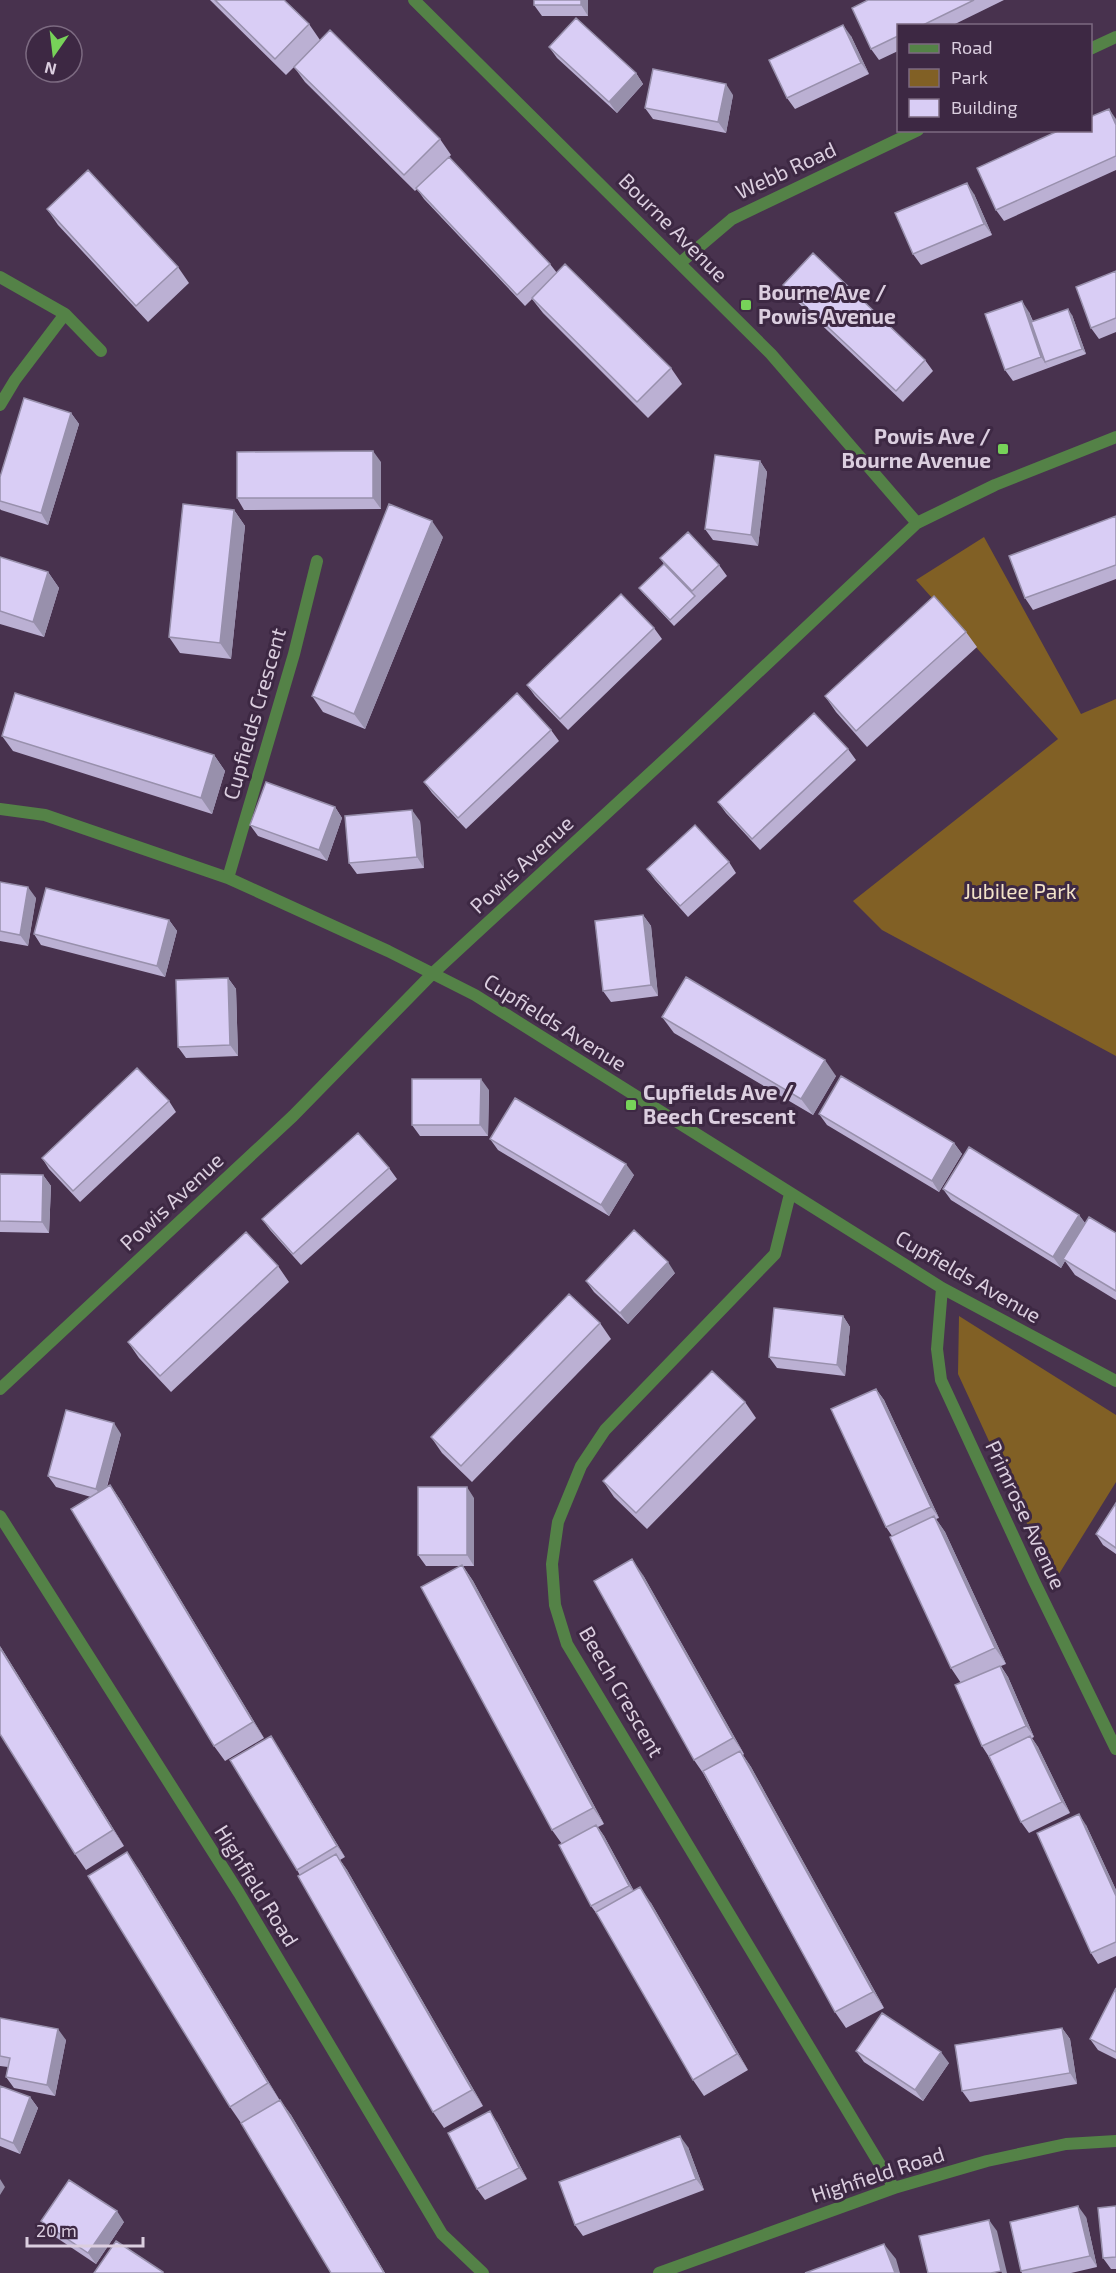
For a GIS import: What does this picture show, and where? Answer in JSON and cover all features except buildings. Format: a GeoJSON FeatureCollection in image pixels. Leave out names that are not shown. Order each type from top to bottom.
{"type":"FeatureCollection","features":[{"type":"Feature","properties":{"kind":"street","name":"Bourne Avenue"},"geometry":{"type":"LineString","coordinates":[[414,0],[771,354],[917,523]]}},
{"type":"Feature","properties":{"kind":"street"},"geometry":{"type":"LineString","coordinates":[[1092,48],[1116,37]]}},
{"type":"Feature","properties":{"kind":"street","name":"Webb Road"},"geometry":{"type":"LineString","coordinates":[[680,263],[732,219],[914,132]]}},
{"type":"Feature","properties":{"kind":"street"},"geometry":{"type":"LineString","coordinates":[[0,277],[65,314],[101,351]]}},
{"type":"Feature","properties":{"kind":"street"},"geometry":{"type":"LineString","coordinates":[[0,405],[15,380],[65,314]]}},
{"type":"Feature","properties":{"kind":"street","name":"Powis Avenue"},"geometry":{"type":"LineString","coordinates":[[0,1389],[293,1116],[432,974],[917,523],[995,485],[1116,437]]}},
{"type":"Feature","properties":{"kind":"street","name":"Cupfields Crescent"},"geometry":{"type":"LineString","coordinates":[[228,878],[294,654],[316,561]]}},
{"type":"Feature","properties":{"kind":"street","name":"Cupfields Avenue"},"geometry":{"type":"LineString","coordinates":[[0,809],[45,815],[228,878],[388,951],[475,995],[942,1288],[1116,1381]]}},
{"type":"Feature","properties":{"kind":"street","name":"Beech Crescent"},"geometry":{"type":"LineString","coordinates":[[790,1194],[775,1254],[605,1430],[581,1466],[558,1522],[552,1564],[555,1605],[567,1644],[894,2188]]}},
{"type":"Feature","properties":{"kind":"street","name":"Primrose Avenue"},"geometry":{"type":"LineString","coordinates":[[942,1288],[937,1349],[941,1380],[1034,1581],[1116,1749]]}},
{"type":"Feature","properties":{"kind":"street","name":"Highfield Road"},"geometry":{"type":"LineString","coordinates":[[0,1516],[238,1893],[442,2234],[483,2273]]}},
{"type":"Feature","properties":{"kind":"street","name":"Highfield Road"},"geometry":{"type":"LineString","coordinates":[[659,2273],[894,2188],[998,2159],[1066,2144],[1116,2141]]}},
{"type":"Feature","properties":{"kind":"green space","name":"Jubilee Park"},"geometry":{"type":"Polygon","coordinates":[[[984,537],[1081,714],[1116,699],[1116,1056],[882,930],[853,901],[1058,739],[916,580],[984,537]]]}},
{"type":"Feature","properties":{"kind":"green space"},"geometry":{"type":"Polygon","coordinates":[[[959,1316],[1116,1415],[1116,1482],[1054,1582],[958,1374],[959,1316]]]}},
{"type":"Feature","properties":{"kind":"place","name":"Bourne Ave / Powis Avenue"},"geometry":{"type":"Point","coordinates":[746,305]}},
{"type":"Feature","properties":{"kind":"place","name":"Powis Ave / Bourne Avenue"},"geometry":{"type":"Point","coordinates":[1003,449]}},
{"type":"Feature","properties":{"kind":"place","name":"Cupfields Ave / Beech Crescent"},"geometry":{"type":"Point","coordinates":[631,1105]}}]}
